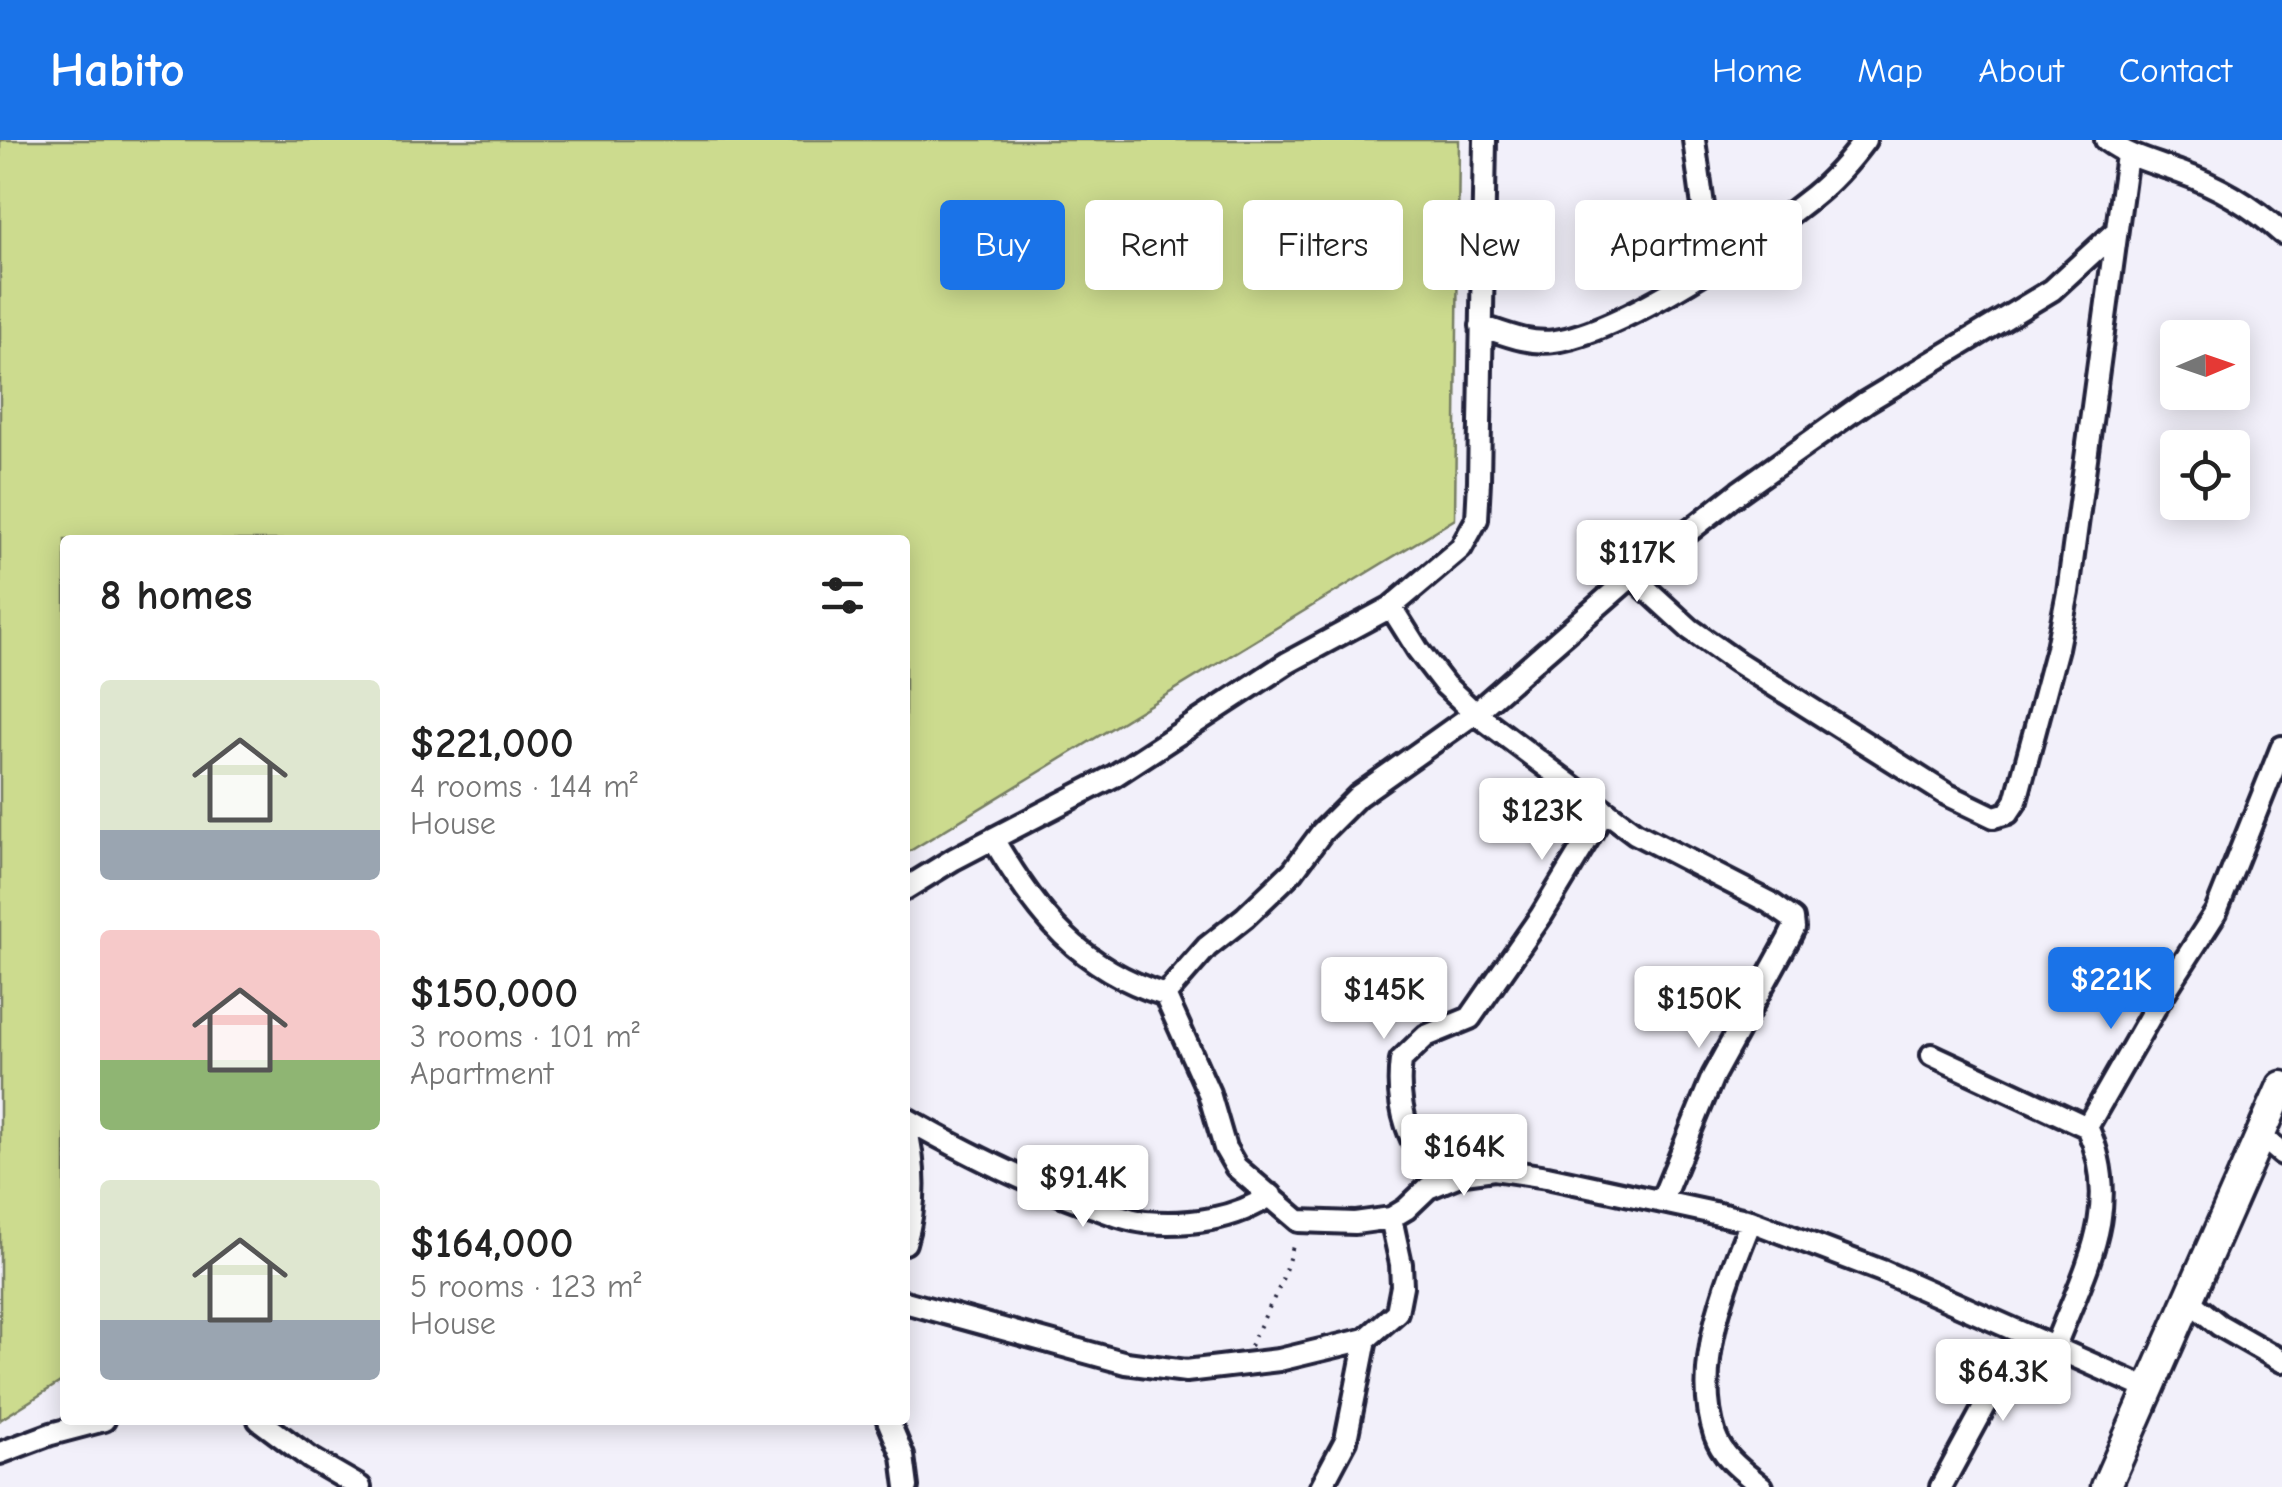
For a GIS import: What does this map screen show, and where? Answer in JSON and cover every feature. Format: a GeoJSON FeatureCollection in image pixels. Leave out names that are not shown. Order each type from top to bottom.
{"type":"FeatureCollection","features":[{"type":"Feature","properties":{"kind":"street"},"geometry":{"type":"LineString","coordinates":[[910,885],[1114,776],[1288,663],[1392,607],[1461,548],[1476,518],[1485,140]]}},
{"type":"Feature","properties":{"kind":"street"},"geometry":{"type":"LineString","coordinates":[[1694,140],[1702,200]]}},
{"type":"Feature","properties":{"kind":"street"},"geometry":{"type":"LineString","coordinates":[[1802,203],[1835,176],[1865,140]]}},
{"type":"Feature","properties":{"kind":"street"},"geometry":{"type":"LineString","coordinates":[[2106,140],[2127,155],[2200,180],[2262,216],[2282,233]]}},
{"type":"Feature","properties":{"kind":"street"},"geometry":{"type":"LineString","coordinates":[[1632,576],[1690,629],[1736,662],[1946,794],[1994,817],[2008,812],[2016,801],[2068,592],[2127,155]]}},
{"type":"Feature","properties":{"kind":"street"},"geometry":{"type":"LineString","coordinates":[[1165,994],[1207,947],[1293,870],[1322,832],[1358,796],[1475,712],[1632,576],[1739,492],[1866,402],[2052,290],[2115,232]]}},
{"type":"Feature","properties":{"kind":"street"},"geometry":{"type":"LineString","coordinates":[[1481,326],[1536,341],[1554,341],[1589,332],[1669,290]]}},
{"type":"Feature","properties":{"kind":"street"},"geometry":{"type":"LineString","coordinates":[[1392,607],[1445,685],[1475,712],[1636,834],[1769,902],[1793,919],[1794,928],[1774,969],[1713,1076],[1662,1200]]}},
{"type":"Feature","properties":{"kind":"street"},"geometry":{"type":"LineString","coordinates":[[2087,1127],[2149,1016],[2216,912],[2282,747]]}},
{"type":"Feature","properties":{"kind":"street"},"geometry":{"type":"LineString","coordinates":[[1439,1182],[1414,1148],[1407,1131],[1400,1106],[1401,1060],[1426,1036],[1470,1018],[1541,916],[1604,812]]}},
{"type":"Feature","properties":{"kind":"street"},"geometry":{"type":"LineString","coordinates":[[993,839],[1018,882],[1048,921],[1086,958],[1114,975],[1165,994],[1236,1167],[1299,1221],[1355,1223],[1391,1218],[1439,1182],[1464,1173],[1494,1169],[1662,1200],[1751,1220],[1882,1271],[2148,1388]]}},
{"type":"Feature","properties":{"kind":"street"},"geometry":{"type":"LineString","coordinates":[[1932,1055],[2087,1127],[2101,1164],[2102,1220],[2055,1346]]}},
{"type":"Feature","properties":{"kind":"street"},"geometry":{"type":"LineString","coordinates":[[2115,1482],[2148,1388],[2188,1300],[2272,1145],[2282,1086]]}},
{"type":"Feature","properties":{"kind":"street"},"geometry":{"type":"LineString","coordinates":[[910,1123],[1065,1197],[1145,1222],[1207,1219],[1248,1211],[1271,1195]]}},
{"type":"Feature","properties":{"kind":"street"},"geometry":{"type":"LineString","coordinates":[[910,1140],[910,1227]]}},
{"type":"Feature","properties":{"kind":"street"},"geometry":{"type":"LineString","coordinates":[[910,1303],[1126,1362],[1186,1371],[1239,1366],[1366,1340],[1397,1312],[1402,1286],[1391,1218]]}},
{"type":"Feature","properties":{"kind":"street"},"geometry":{"type":"LineString","coordinates":[[1751,1220],[1729,1278],[1718,1322],[1709,1366],[1709,1391],[1716,1436],[1731,1461],[1762,1487]]}},
{"type":"Feature","properties":{"kind":"street"},"geometry":{"type":"LineString","coordinates":[[2188,1300],[2219,1325],[2282,1361]]}},
{"type":"Feature","properties":{"kind":"street"},"geometry":{"type":"LineString","coordinates":[[1941,1487],[1998,1380],[2028,1336]]}},
{"type":"Feature","properties":{"kind":"street"},"geometry":{"type":"LineString","coordinates":[[1321,1487],[1346,1440],[1366,1340]]}},
{"type":"Feature","properties":{"kind":"street"},"geometry":{"type":"LineString","coordinates":[[0,1453],[85,1425]]}},
{"type":"Feature","properties":{"kind":"street"},"geometry":{"type":"LineString","coordinates":[[265,1425],[360,1487]]}},
{"type":"Feature","properties":{"kind":"street"},"geometry":{"type":"LineString","coordinates":[[890,1425],[903,1456],[907,1487]]}},
{"type":"Feature","properties":{"kind":"path"},"geometry":{"type":"LineString","coordinates":[[1239,1366],[1280,1286],[1299,1221]]}},
{"type":"Feature","properties":{"kind":"green space"},"geometry":{"type":"Polygon","coordinates":[[[0,140],[1459,140],[1458,200],[1423,200],[1423,290],[1457,290],[1455,519],[910,851],[910,535],[60,535],[60,1382],[0,1420],[0,140]]]}}]}
